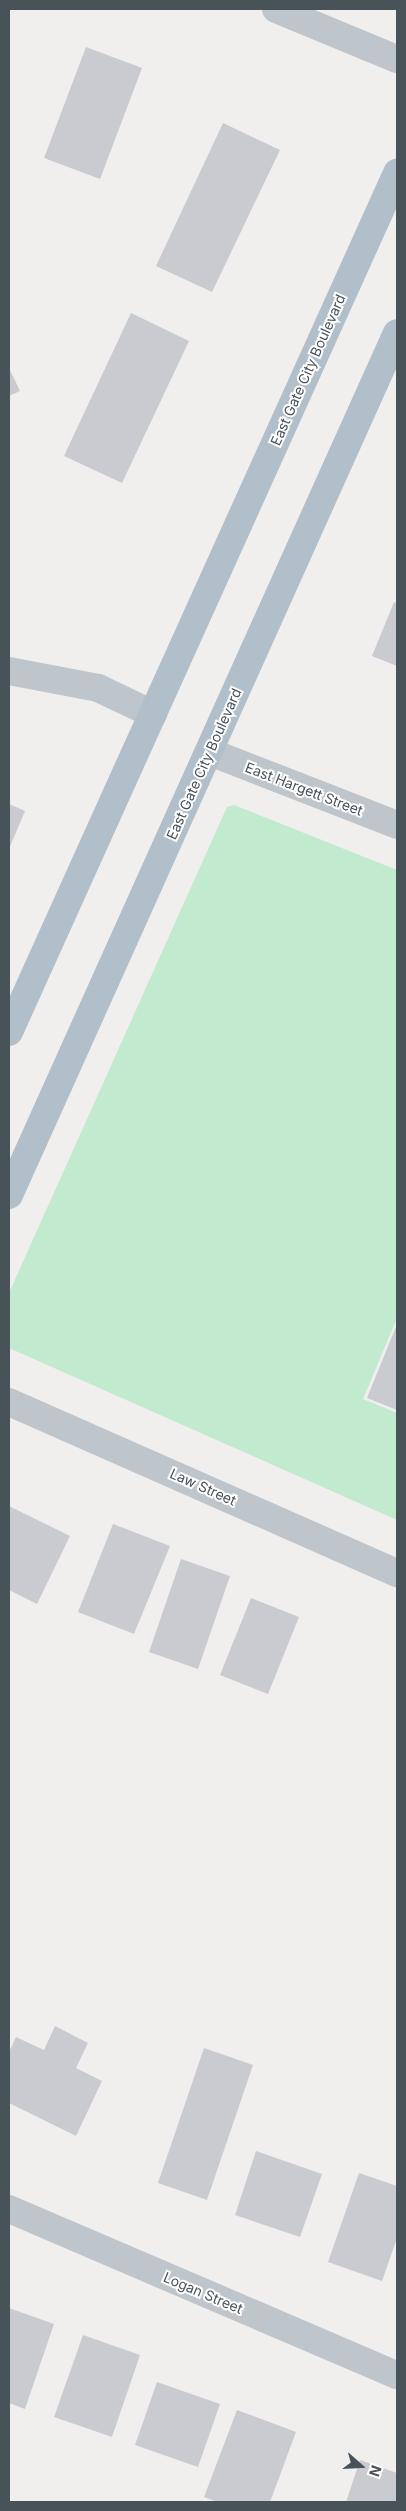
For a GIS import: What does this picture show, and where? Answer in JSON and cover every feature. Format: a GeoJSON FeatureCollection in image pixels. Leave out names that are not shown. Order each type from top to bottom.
{"type":"FeatureCollection","features":[{"type":"Feature","properties":{"kind":"main road","name":"East Gate City Boulevard"},"geometry":{"type":"LineString","coordinates":[[9,1032],[397,173]]}},
{"type":"Feature","properties":{"kind":"main road","name":"East Gate City Boulevard"},"geometry":{"type":"LineString","coordinates":[[9,1194],[210,752],[397,333]]}},
{"type":"Feature","properties":{"kind":"street"},"geometry":{"type":"LineString","coordinates":[[276,9],[397,59]]}},
{"type":"Feature","properties":{"kind":"street"},"geometry":{"type":"LineString","coordinates":[[9,671],[98,688],[153,714]]}},
{"type":"Feature","properties":{"kind":"street","name":"East Hargett Street"},"geometry":{"type":"LineString","coordinates":[[210,752],[397,825]]}},
{"type":"Feature","properties":{"kind":"street","name":"Law Street"},"geometry":{"type":"LineString","coordinates":[[9,1402],[397,1573]]}},
{"type":"Feature","properties":{"kind":"street","name":"Logan Street"},"geometry":{"type":"LineString","coordinates":[[9,2208],[397,2375]]}},
{"type":"Feature","properties":{"kind":"green space"},"geometry":{"type":"Polygon","coordinates":[[[234,805],[397,870],[397,1318],[363,1399],[397,1413],[397,1520],[9,1348],[9,1293],[227,807],[234,805]]]}},
{"type":"Feature","properties":{"kind":"building"},"geometry":{"type":"Polygon","coordinates":[[[86,47],[142,68],[100,179],[44,158],[86,47]]]}},
{"type":"Feature","properties":{"kind":"building"},"geometry":{"type":"Polygon","coordinates":[[[223,123],[280,150],[212,292],[156,266],[223,123]]]}},
{"type":"Feature","properties":{"kind":"building"},"geometry":{"type":"Polygon","coordinates":[[[131,313],[189,341],[122,483],[64,456],[131,313]]]}},
{"type":"Feature","properties":{"kind":"building"},"geometry":{"type":"Polygon","coordinates":[[[9,368],[20,391],[9,396],[9,368]]]}},
{"type":"Feature","properties":{"kind":"building"},"geometry":{"type":"Polygon","coordinates":[[[394,602],[397,603],[397,666],[372,656],[394,602]]]}},
{"type":"Feature","properties":{"kind":"building"},"geometry":{"type":"Polygon","coordinates":[[[9,804],[25,811],[9,849],[9,804]]]}},
{"type":"Feature","properties":{"kind":"building"},"geometry":{"type":"Polygon","coordinates":[[[397,1324],[397,1410],[367,1398],[397,1324]]]}},
{"type":"Feature","properties":{"kind":"building"},"geometry":{"type":"Polygon","coordinates":[[[9,1506],[70,1536],[37,1604],[9,1590],[9,1506]]]}},
{"type":"Feature","properties":{"kind":"building"},"geometry":{"type":"Polygon","coordinates":[[[113,1524],[170,1546],[134,1634],[78,1612],[113,1524]]]}},
{"type":"Feature","properties":{"kind":"building"},"geometry":{"type":"Polygon","coordinates":[[[181,1559],[230,1576],[198,1669],[149,1652],[181,1559]]]}},
{"type":"Feature","properties":{"kind":"building"},"geometry":{"type":"Polygon","coordinates":[[[251,1598],[299,1617],[268,1694],[220,1675],[251,1598]]]}},
{"type":"Feature","properties":{"kind":"building"},"geometry":{"type":"Polygon","coordinates":[[[55,2026],[88,2043],[76,2068],[102,2081],[76,2136],[9,2103],[9,2052],[16,2037],[44,2050],[55,2026]]]}},
{"type":"Feature","properties":{"kind":"building"},"geometry":{"type":"Polygon","coordinates":[[[204,2048],[253,2065],[207,2200],[158,2183],[204,2048]]]}},
{"type":"Feature","properties":{"kind":"building"},"geometry":{"type":"Polygon","coordinates":[[[256,2151],[322,2174],[300,2237],[235,2215],[256,2151]]]}},
{"type":"Feature","properties":{"kind":"building"},"geometry":{"type":"Polygon","coordinates":[[[359,2173],[397,2186],[397,2238],[382,2281],[328,2262],[359,2173]]]}},
{"type":"Feature","properties":{"kind":"building"},"geometry":{"type":"Polygon","coordinates":[[[9,2308],[54,2324],[25,2409],[9,2403],[9,2308]]]}},
{"type":"Feature","properties":{"kind":"building"},"geometry":{"type":"Polygon","coordinates":[[[83,2335],[140,2355],[112,2437],[54,2417],[83,2335]]]}},
{"type":"Feature","properties":{"kind":"building"},"geometry":{"type":"Polygon","coordinates":[[[157,2382],[220,2404],[198,2467],[135,2445],[157,2382]]]}},
{"type":"Feature","properties":{"kind":"building"},"geometry":{"type":"Polygon","coordinates":[[[237,2410],[296,2432],[270,2502],[218,2502],[204,2497],[237,2410]]]}},
{"type":"Feature","properties":{"kind":"building"},"geometry":{"type":"Polygon","coordinates":[[[360,2460],[397,2473],[397,2502],[346,2502],[360,2460]]]}}]}
